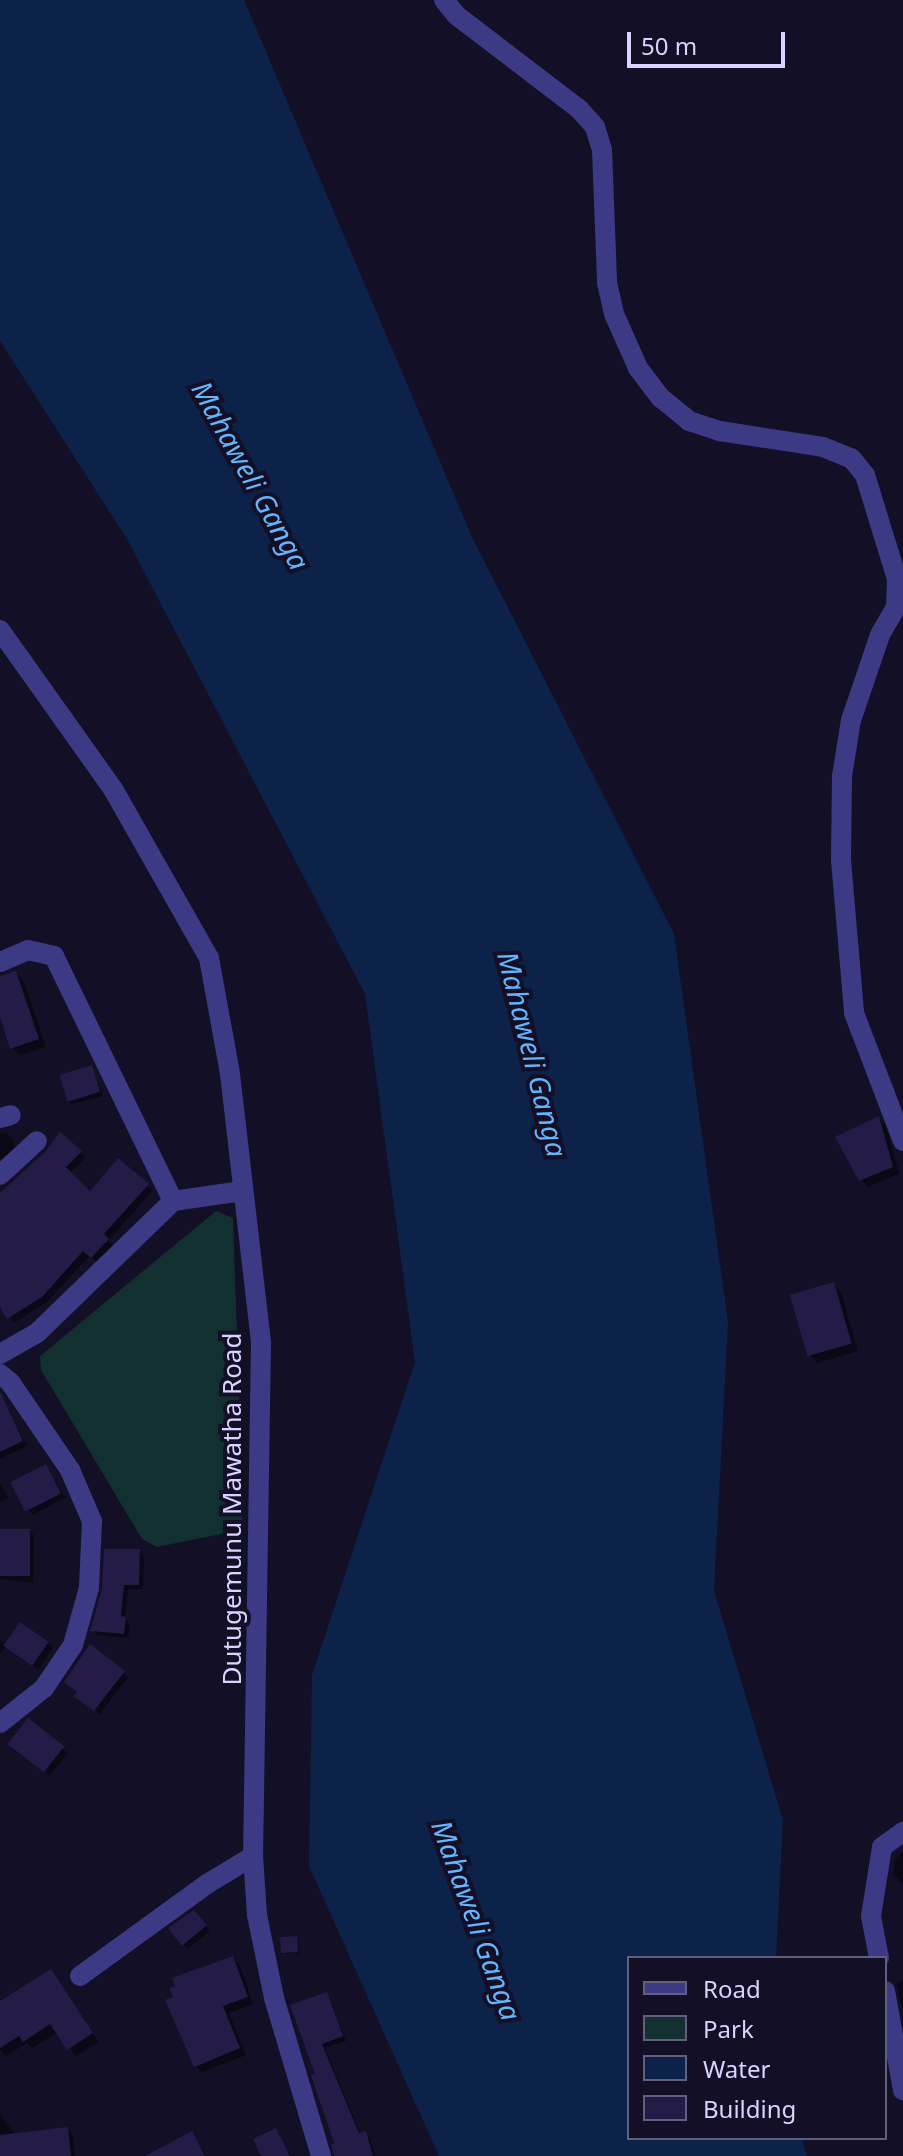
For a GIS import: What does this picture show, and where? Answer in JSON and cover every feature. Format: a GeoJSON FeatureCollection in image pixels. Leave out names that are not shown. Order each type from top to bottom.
{"type":"FeatureCollection","features":[{"type":"Feature","properties":{"kind":"street"},"geometry":{"type":"LineString","coordinates":[[444,0],[466,22],[579,109],[595,127],[602,150],[607,283],[614,314],[638,368],[661,398],[689,421],[720,431],[823,447],[852,459],[865,475],[897,579],[896,607],[880,635],[851,720],[842,776],[841,860],[854,1013],[903,1141]]}},
{"type":"Feature","properties":{"kind":"street","name":"Dutugemunu Mawatha Road"},"geometry":{"type":"LineString","coordinates":[[0,630],[113,789],[209,958],[230,1074],[261,1343],[253,1856],[257,1915],[274,1998],[321,2156]]}},
{"type":"Feature","properties":{"kind":"street"},"geometry":{"type":"LineString","coordinates":[[0,962],[28,950],[54,956],[173,1201]]}},
{"type":"Feature","properties":{"kind":"street"},"geometry":{"type":"LineString","coordinates":[[0,1175],[37,1141]]}},
{"type":"Feature","properties":{"kind":"street"},"geometry":{"type":"LineString","coordinates":[[0,1723],[44,1688],[73,1645],[89,1588],[92,1521],[70,1470],[10,1382],[1,1360],[37,1333],[173,1201],[242,1191]]}},
{"type":"Feature","properties":{"kind":"street"},"geometry":{"type":"LineString","coordinates":[[879,1956],[871,1916],[882,1847],[903,1832]]}},
{"type":"Feature","properties":{"kind":"street"},"geometry":{"type":"LineString","coordinates":[[80,1976],[207,1884],[253,1856]]}},
{"type":"Feature","properties":{"kind":"street"},"geometry":{"type":"LineString","coordinates":[[887,2002],[903,2090]]}},
{"type":"Feature","properties":{"kind":"green space"},"geometry":{"type":"Polygon","coordinates":[[[216,1211],[233,1218],[243,1517],[236,1531],[157,1547],[142,1539],[41,1370],[40,1356],[216,1211]]]}},
{"type":"Feature","properties":{"kind":"water","name":"Mahaweli Ganga"},"geometry":{"type":"Polygon","coordinates":[[[0,0],[244,0],[472,537],[674,934],[728,1322],[714,1591],[783,1820],[776,1956],[627,1956],[627,2140],[803,2140],[807,2156],[439,2156],[309,1866],[312,1675],[415,1362],[365,994],[127,539],[0,341],[0,0]]]}},
{"type":"Feature","properties":{"kind":"building"},"geometry":{"type":"Polygon","coordinates":[[[16,971],[39,1039],[10,1049],[0,1017],[0,976],[16,971]]]}},
{"type":"Feature","properties":{"kind":"building"},"geometry":{"type":"Polygon","coordinates":[[[92,1065],[100,1092],[68,1102],[59,1075],[92,1065]]]}},
{"type":"Feature","properties":{"kind":"building"},"geometry":{"type":"Polygon","coordinates":[[[879,1116],[893,1167],[859,1181],[835,1137],[879,1116]]]}},
{"type":"Feature","properties":{"kind":"building"},"geometry":{"type":"Polygon","coordinates":[[[60,1132],[82,1151],[66,1167],[90,1191],[118,1158],[149,1184],[104,1234],[109,1239],[91,1258],[83,1251],[42,1297],[7,1319],[0,1307],[0,1193],[46,1151],[60,1132]]]}},
{"type":"Feature","properties":{"kind":"building"},"geometry":{"type":"Polygon","coordinates":[[[834,1282],[852,1344],[807,1356],[790,1295],[834,1282]]]}},
{"type":"Feature","properties":{"kind":"building"},"geometry":{"type":"Polygon","coordinates":[[[0,1391],[23,1441],[0,1452],[0,1391]]]}},
{"type":"Feature","properties":{"kind":"building"},"geometry":{"type":"Polygon","coordinates":[[[46,1464],[61,1493],[25,1512],[10,1482],[46,1464]]]}},
{"type":"Feature","properties":{"kind":"building"},"geometry":{"type":"Polygon","coordinates":[[[0,1529],[30,1529],[30,1576],[0,1576],[0,1529]]]}},
{"type":"Feature","properties":{"kind":"building"},"geometry":{"type":"Polygon","coordinates":[[[104,1549],[140,1549],[139,1585],[124,1585],[121,1616],[126,1617],[124,1634],[90,1631],[102,1589],[104,1549]]]}},
{"type":"Feature","properties":{"kind":"building"},"geometry":{"type":"Polygon","coordinates":[[[20,1622],[49,1642],[32,1666],[3,1646],[20,1622]]]}},
{"type":"Feature","properties":{"kind":"building"},"geometry":{"type":"Polygon","coordinates":[[[90,1644],[125,1671],[94,1711],[73,1696],[77,1692],[64,1682],[90,1644]]]}},
{"type":"Feature","properties":{"kind":"building"},"geometry":{"type":"Polygon","coordinates":[[[28,1718],[64,1746],[44,1772],[8,1744],[28,1718]]]}},
{"type":"Feature","properties":{"kind":"building"},"geometry":{"type":"Polygon","coordinates":[[[194,1910],[207,1925],[182,1946],[168,1928],[194,1910]]]}},
{"type":"Feature","properties":{"kind":"building"},"geometry":{"type":"Polygon","coordinates":[[[297,1936],[298,1952],[281,1953],[280,1937],[297,1936]]]}},
{"type":"Feature","properties":{"kind":"building"},"geometry":{"type":"Polygon","coordinates":[[[233,1956],[248,1997],[223,2006],[240,2048],[194,2067],[165,2000],[173,1997],[169,1988],[175,1986],[172,1978],[233,1956]]]}},
{"type":"Feature","properties":{"kind":"building"},"geometry":{"type":"Polygon","coordinates":[[[51,1969],[93,2033],[67,2050],[50,2024],[23,2042],[19,2036],[0,2048],[0,2001],[51,1969]]]}},
{"type":"Feature","properties":{"kind":"building"},"geometry":{"type":"Polygon","coordinates":[[[327,1992],[343,2036],[322,2044],[359,2133],[366,2131],[373,2156],[334,2156],[331,2144],[334,2143],[311,2075],[315,2074],[290,2005],[327,1992]]]}},
{"type":"Feature","properties":{"kind":"building"},"geometry":{"type":"Polygon","coordinates":[[[68,2127],[71,2156],[0,2156],[0,2135],[68,2127]]]}},
{"type":"Feature","properties":{"kind":"building"},"geometry":{"type":"Polygon","coordinates":[[[276,2128],[290,2156],[261,2156],[253,2139],[276,2128]]]}},
{"type":"Feature","properties":{"kind":"building"},"geometry":{"type":"Polygon","coordinates":[[[192,2131],[205,2156],[145,2156],[192,2131]]]}}]}
